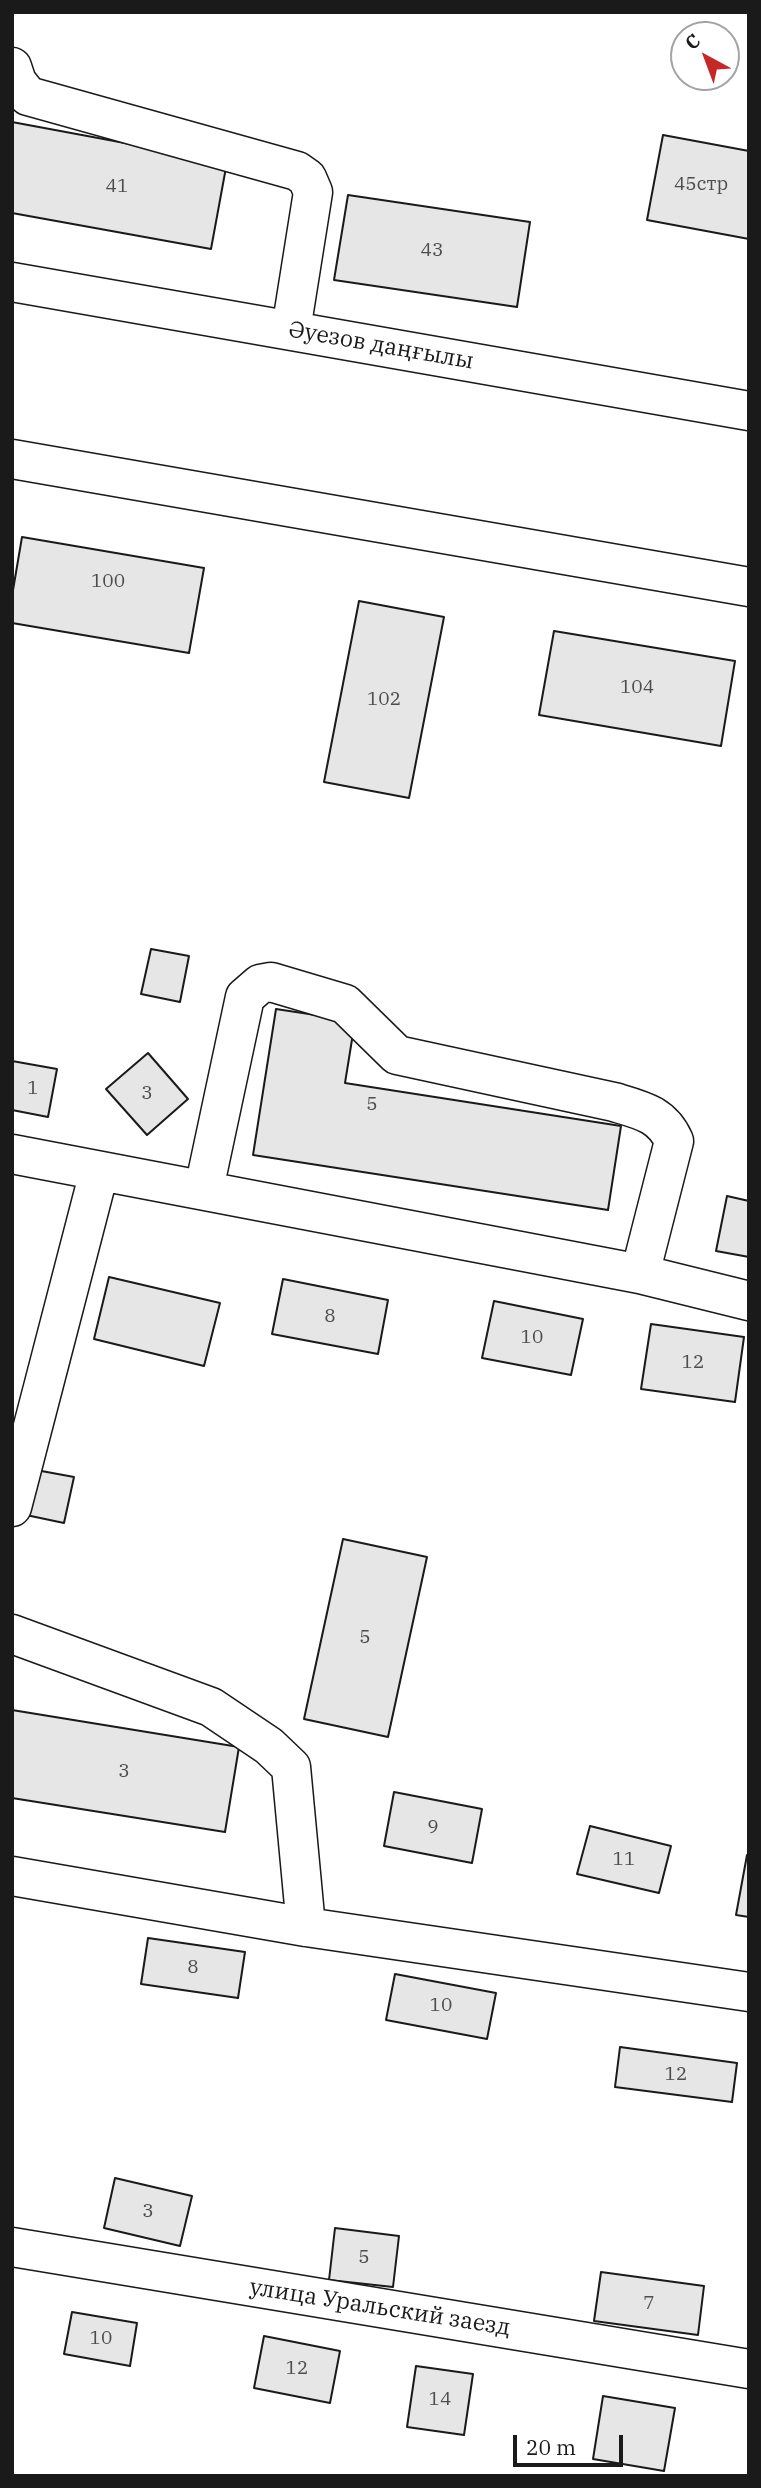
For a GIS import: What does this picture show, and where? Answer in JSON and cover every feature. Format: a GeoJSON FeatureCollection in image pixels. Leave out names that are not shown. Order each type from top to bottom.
{"type":"FeatureCollection","features":[{"type":"Feature","properties":{"kind":"street"},"geometry":{"type":"LineString","coordinates":[[12,67],[17,82],[29,96],[297,171],[307,178],[313,192],[291,331]]}},
{"type":"Feature","properties":{"kind":"street","name":"Әуезов даңғылы"},"geometry":{"type":"LineString","coordinates":[[12,282],[749,411]]}},
{"type":"Feature","properties":{"kind":"street"},"geometry":{"type":"LineString","coordinates":[[12,459],[749,587]]}},
{"type":"Feature","properties":{"kind":"street"},"geometry":{"type":"LineString","coordinates":[[204,1189],[245,997],[260,984],[271,982],[345,1004],[397,1055],[614,1102],[643,1111],[667,1125],[674,1141],[639,1274]]}},
{"type":"Feature","properties":{"kind":"street"},"geometry":{"type":"LineString","coordinates":[[12,1154],[639,1274],[749,1301]]}},
{"type":"Feature","properties":{"kind":"street"},"geometry":{"type":"LineString","coordinates":[[12,1507],[99,1172]]}},
{"type":"Feature","properties":{"kind":"street"},"geometry":{"type":"LineString","coordinates":[[12,1634],[211,1707],[269,1746],[284,1760],[291,1767],[306,1927]]}},
{"type":"Feature","properties":{"kind":"street"},"geometry":{"type":"LineString","coordinates":[[12,1876],[306,1927],[749,1992]]}},
{"type":"Feature","properties":{"kind":"street","name":"улица Уральский заезд"},"geometry":{"type":"LineString","coordinates":[[12,2247],[749,2369]]}},
{"type":"Feature","properties":{"kind":"building"},"geometry":{"type":"Polygon","coordinates":[[[12,122],[227,162],[211,249],[12,213],[12,122]]]}},
{"type":"Feature","properties":{"kind":"building"},"geometry":{"type":"Polygon","coordinates":[[[663,135],[749,151],[749,239],[647,220],[663,135]]]}},
{"type":"Feature","properties":{"kind":"building"},"geometry":{"type":"Polygon","coordinates":[[[348,195],[530,222],[517,307],[334,280],[348,195]]]}},
{"type":"Feature","properties":{"kind":"building"},"geometry":{"type":"Polygon","coordinates":[[[22,537],[204,568],[189,653],[12,623],[12,596],[22,537]]]}},
{"type":"Feature","properties":{"kind":"building"},"geometry":{"type":"Polygon","coordinates":[[[359,601],[444,617],[409,798],[324,782],[359,601]]]}},
{"type":"Feature","properties":{"kind":"building"},"geometry":{"type":"Polygon","coordinates":[[[554,631],[735,661],[721,746],[539,715],[554,631]]]}},
{"type":"Feature","properties":{"kind":"building"},"geometry":{"type":"Polygon","coordinates":[[[151,949],[189,956],[180,1002],[141,994],[151,949]]]}},
{"type":"Feature","properties":{"kind":"building"},"geometry":{"type":"Polygon","coordinates":[[[276,1009],[355,1021],[345,1083],[621,1126],[608,1210],[253,1155],[276,1009]]]}},
{"type":"Feature","properties":{"kind":"building"},"geometry":{"type":"Polygon","coordinates":[[[148,1053],[188,1099],[147,1135],[106,1089],[148,1053]]]}},
{"type":"Feature","properties":{"kind":"building"},"geometry":{"type":"Polygon","coordinates":[[[12,1061],[57,1069],[48,1117],[12,1110],[12,1061]]]}},
{"type":"Feature","properties":{"kind":"building"},"geometry":{"type":"Polygon","coordinates":[[[727,1196],[749,1201],[749,1257],[716,1251],[727,1196]]]}},
{"type":"Feature","properties":{"kind":"building"},"geometry":{"type":"Polygon","coordinates":[[[109,1277],[220,1303],[204,1366],[94,1339],[109,1277]]]}},
{"type":"Feature","properties":{"kind":"building"},"geometry":{"type":"Polygon","coordinates":[[[283,1279],[388,1300],[378,1354],[272,1334],[283,1279]]]}},
{"type":"Feature","properties":{"kind":"building"},"geometry":{"type":"Polygon","coordinates":[[[494,1301],[583,1319],[571,1375],[482,1358],[494,1301]]]}},
{"type":"Feature","properties":{"kind":"building"},"geometry":{"type":"Polygon","coordinates":[[[651,1324],[744,1337],[735,1402],[641,1389],[651,1324]]]}},
{"type":"Feature","properties":{"kind":"building"},"geometry":{"type":"Polygon","coordinates":[[[36,1470],[74,1477],[64,1523],[26,1515],[36,1470]]]}},
{"type":"Feature","properties":{"kind":"building"},"geometry":{"type":"Polygon","coordinates":[[[343,1539],[427,1557],[388,1737],[304,1719],[343,1539]]]}},
{"type":"Feature","properties":{"kind":"building"},"geometry":{"type":"Polygon","coordinates":[[[12,1710],[239,1747],[225,1832],[12,1798],[12,1710]]]}},
{"type":"Feature","properties":{"kind":"building"},"geometry":{"type":"Polygon","coordinates":[[[394,1792],[482,1809],[472,1863],[384,1846],[394,1792]]]}},
{"type":"Feature","properties":{"kind":"building"},"geometry":{"type":"Polygon","coordinates":[[[590,1826],[671,1846],[659,1893],[577,1874],[590,1826]]]}},
{"type":"Feature","properties":{"kind":"building"},"geometry":{"type":"Polygon","coordinates":[[[747,1855],[749,1856],[749,1917],[736,1915],[747,1855]]]}},
{"type":"Feature","properties":{"kind":"building"},"geometry":{"type":"Polygon","coordinates":[[[148,1938],[245,1952],[238,1998],[141,1984],[148,1938]]]}},
{"type":"Feature","properties":{"kind":"building"},"geometry":{"type":"Polygon","coordinates":[[[395,1974],[496,1993],[487,2039],[386,2020],[395,1974]]]}},
{"type":"Feature","properties":{"kind":"building"},"geometry":{"type":"Polygon","coordinates":[[[620,2047],[737,2063],[732,2102],[615,2087],[620,2047]]]}},
{"type":"Feature","properties":{"kind":"building"},"geometry":{"type":"Polygon","coordinates":[[[115,2178],[192,2196],[180,2246],[104,2228],[115,2178]]]}},
{"type":"Feature","properties":{"kind":"building"},"geometry":{"type":"Polygon","coordinates":[[[335,2228],[399,2236],[393,2287],[329,2280],[335,2228]]]}},
{"type":"Feature","properties":{"kind":"building"},"geometry":{"type":"Polygon","coordinates":[[[601,2272],[704,2286],[698,2335],[594,2321],[601,2272]]]}},
{"type":"Feature","properties":{"kind":"building"},"geometry":{"type":"Polygon","coordinates":[[[72,2312],[137,2323],[130,2366],[64,2354],[72,2312]]]}},
{"type":"Feature","properties":{"kind":"building"},"geometry":{"type":"Polygon","coordinates":[[[264,2336],[340,2351],[330,2403],[254,2388],[264,2336]]]}},
{"type":"Feature","properties":{"kind":"building"},"geometry":{"type":"Polygon","coordinates":[[[416,2366],[473,2374],[464,2435],[407,2427],[416,2366]]]}},
{"type":"Feature","properties":{"kind":"building"},"geometry":{"type":"Polygon","coordinates":[[[603,2396],[675,2408],[664,2471],[593,2459],[603,2396]]]}}]}
